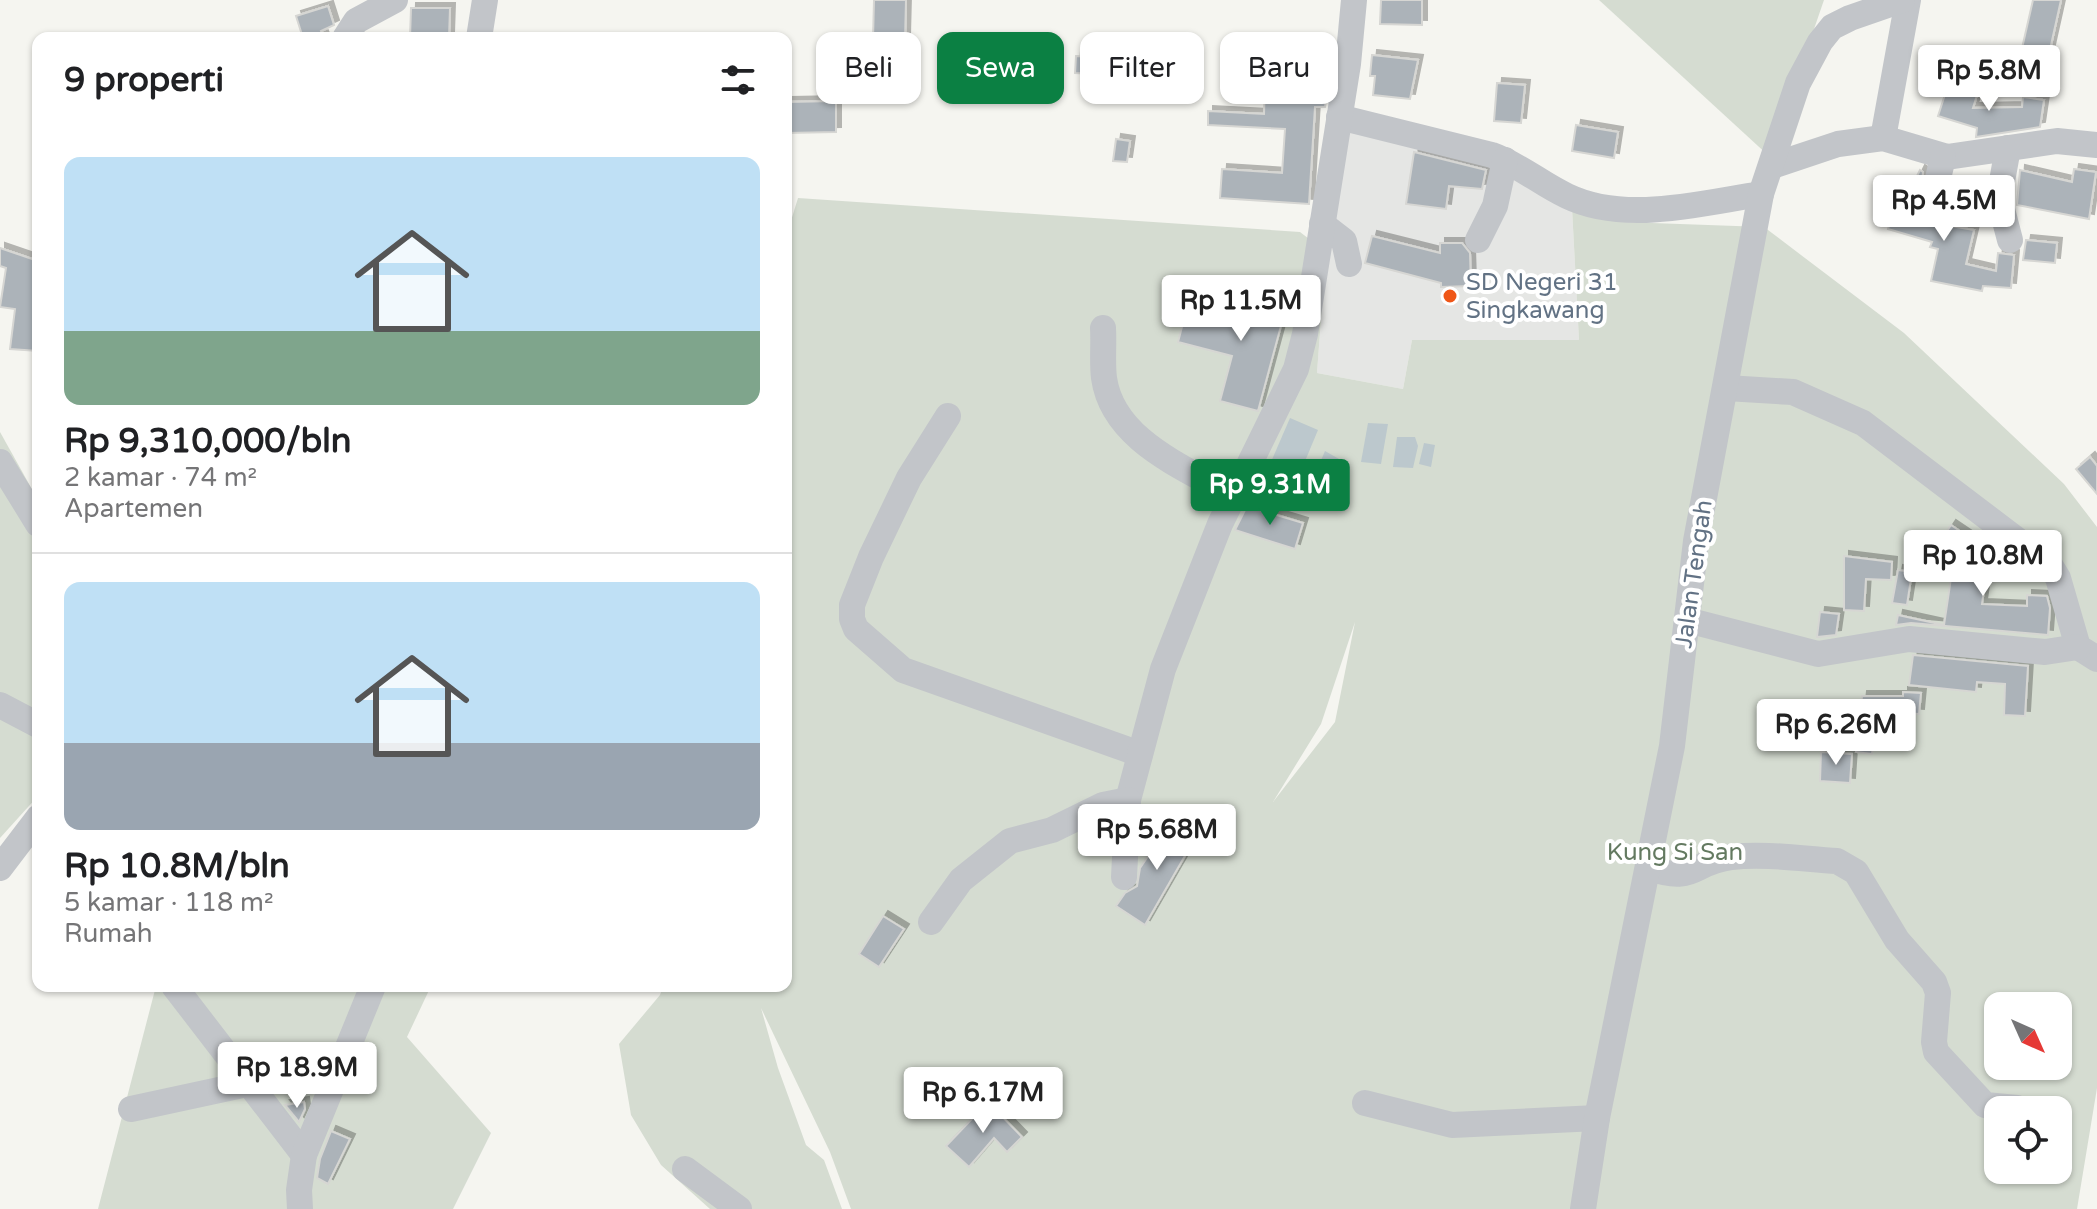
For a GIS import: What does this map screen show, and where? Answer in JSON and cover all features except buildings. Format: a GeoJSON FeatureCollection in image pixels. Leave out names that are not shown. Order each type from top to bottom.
{"type":"FeatureCollection","features":[{"type":"Feature","properties":{"kind":"street"},"geometry":{"type":"LineString","coordinates":[[347,32],[350,25],[395,0]]}},
{"type":"Feature","properties":{"kind":"street"},"geometry":{"type":"LineString","coordinates":[[480,32],[485,0]]}},
{"type":"Feature","properties":{"kind":"street"},"geometry":{"type":"LineString","coordinates":[[1124,877],[1128,800],[1163,669],[1233,496],[1296,369],[1305,334],[1354,0]]}},
{"type":"Feature","properties":{"kind":"street"},"geometry":{"type":"LineString","coordinates":[[1883,138],[1905,0]]}},
{"type":"Feature","properties":{"kind":"street","name":"Jalan Tengah"},"geometry":{"type":"LineString","coordinates":[[1583,1209],[1597,1118],[1672,746],[1696,541],[1726,388],[1737,307],[1761,194],[1798,83],[1820,42],[1832,27],[1850,18],[1905,0]]}},
{"type":"Feature","properties":{"kind":"street"},"geometry":{"type":"LineString","coordinates":[[1339,117],[1505,160],[1567,196],[1625,208],[1651,210],[1761,194]]}},
{"type":"Feature","properties":{"kind":"street"},"geometry":{"type":"LineString","coordinates":[[1772,166],[1822,148],[1883,138],[1943,157],[2057,141],[2097,145]]}},
{"type":"Feature","properties":{"kind":"street"},"geometry":{"type":"LineString","coordinates":[[2008,148],[1999,198],[2010,240]]}},
{"type":"Feature","properties":{"kind":"street"},"geometry":{"type":"LineString","coordinates":[[1939,208],[1937,183],[1943,157]]}},
{"type":"Feature","properties":{"kind":"street"},"geometry":{"type":"LineString","coordinates":[[1478,240],[1495,206],[1505,160]]}},
{"type":"Feature","properties":{"kind":"street"},"geometry":{"type":"LineString","coordinates":[[1322,224],[1344,241],[1349,264]]}},
{"type":"Feature","properties":{"kind":"street"},"geometry":{"type":"LineString","coordinates":[[1103,328],[1104,380],[1119,418],[1134,436],[1233,496]]}},
{"type":"Feature","properties":{"kind":"street"},"geometry":{"type":"LineString","coordinates":[[1687,620],[1818,654],[1909,639],[2088,653],[2050,565],[1863,423],[1793,392],[1726,388]]}},
{"type":"Feature","properties":{"kind":"street"},"geometry":{"type":"LineString","coordinates":[[948,416],[909,478],[871,557],[852,605],[856,629],[903,670],[1140,754]]}},
{"type":"Feature","properties":{"kind":"street"},"geometry":{"type":"LineString","coordinates":[[0,462],[32,514]]}},
{"type":"Feature","properties":{"kind":"street"},"geometry":{"type":"LineString","coordinates":[[0,705],[32,722]]}},
{"type":"Feature","properties":{"kind":"street"},"geometry":{"type":"LineString","coordinates":[[931,922],[961,880],[990,853],[1010,841],[1052,830],[1103,805],[1128,800]]}},
{"type":"Feature","properties":{"kind":"street"},"geometry":{"type":"LineString","coordinates":[[0,868],[32,826]]}},
{"type":"Feature","properties":{"kind":"street"},"geometry":{"type":"LineString","coordinates":[[1648,868],[1673,876],[1727,857],[1748,856],[1837,861],[1846,865],[1863,883],[1897,940],[1934,982],[1938,993],[1934,1042],[1943,1062],[1984,1104]]}},
{"type":"Feature","properties":{"kind":"street"},"geometry":{"type":"LineString","coordinates":[[178,992],[304,1155]]}},
{"type":"Feature","properties":{"kind":"street"},"geometry":{"type":"LineString","coordinates":[[300,1209],[299,1190],[304,1155],[371,992]]}},
{"type":"Feature","properties":{"kind":"street"},"geometry":{"type":"LineString","coordinates":[[131,1109],[247,1084]]}},
{"type":"Feature","properties":{"kind":"street"},"geometry":{"type":"LineString","coordinates":[[1365,1103],[1452,1125],[1597,1118]]}},
{"type":"Feature","properties":{"kind":"street"},"geometry":{"type":"LineString","coordinates":[[685,1169],[739,1209]]}},
{"type":"Feature","properties":{"kind":"shaded area","name":"SD Negeri 31 Singkawang"},"geometry":{"type":"Polygon","coordinates":[[[1350,127],[1496,156],[1572,208],[1579,340],[1412,340],[1403,389],[1317,373],[1326,252],[1350,127]]]}},
{"type":"Feature","properties":{"kind":"shaded area"},"geometry":{"type":"Polygon","coordinates":[[[1290,418],[1318,430],[1293,490],[1264,478],[1290,418]]]}},
{"type":"Feature","properties":{"kind":"shaded area"},"geometry":{"type":"Polygon","coordinates":[[[1368,423],[1388,424],[1381,464],[1361,462],[1368,423]]]}},
{"type":"Feature","properties":{"kind":"shaded area"},"geometry":{"type":"Polygon","coordinates":[[[1397,437],[1415,437],[1418,446],[1413,468],[1393,467],[1397,437]]]}},
{"type":"Feature","properties":{"kind":"shaded area"},"geometry":{"type":"Polygon","coordinates":[[[1424,443],[1435,445],[1431,467],[1419,464],[1424,443]]]}},
{"type":"Feature","properties":{"kind":"shaded area"},"geometry":{"type":"Polygon","coordinates":[[[1325,451],[1339,459],[1331,507],[1304,501],[1325,451]]]}},
{"type":"Feature","properties":{"kind":"green space"},"geometry":{"type":"Polygon","coordinates":[[[1599,0],[1824,0],[1770,157],[1599,0]]]}},
{"type":"Feature","properties":{"kind":"green space","name":"Kung Si San"},"geometry":{"type":"Polygon","coordinates":[[[798,198],[1300,232],[1326,252],[1317,373],[1403,389],[1412,340],[1579,340],[1572,208],[1624,222],[1764,227],[1904,333],[2064,484],[2097,527],[2097,1088],[2077,1209],[851,1209],[830,1152],[761,1008],[778,1068],[806,1145],[824,1160],[842,1209],[710,1209],[661,1165],[631,1115],[619,1044],[661,992],[792,992],[792,218],[798,198]],[[1355,622],[1321,724],[1273,802],[1335,722],[1355,622]]]}},
{"type":"Feature","properties":{"kind":"green space"},"geometry":{"type":"Polygon","coordinates":[[[0,432],[32,489],[32,803],[0,838],[0,432]]]}},
{"type":"Feature","properties":{"kind":"green space"},"geometry":{"type":"Polygon","coordinates":[[[154,992],[428,992],[407,1037],[491,1133],[453,1209],[98,1209],[154,992]]]}},
{"type":"Feature","properties":{"kind":"place","name":"SD Negeri 31 Singkawang"},"geometry":{"type":"Point","coordinates":[1450,296]}}]}
